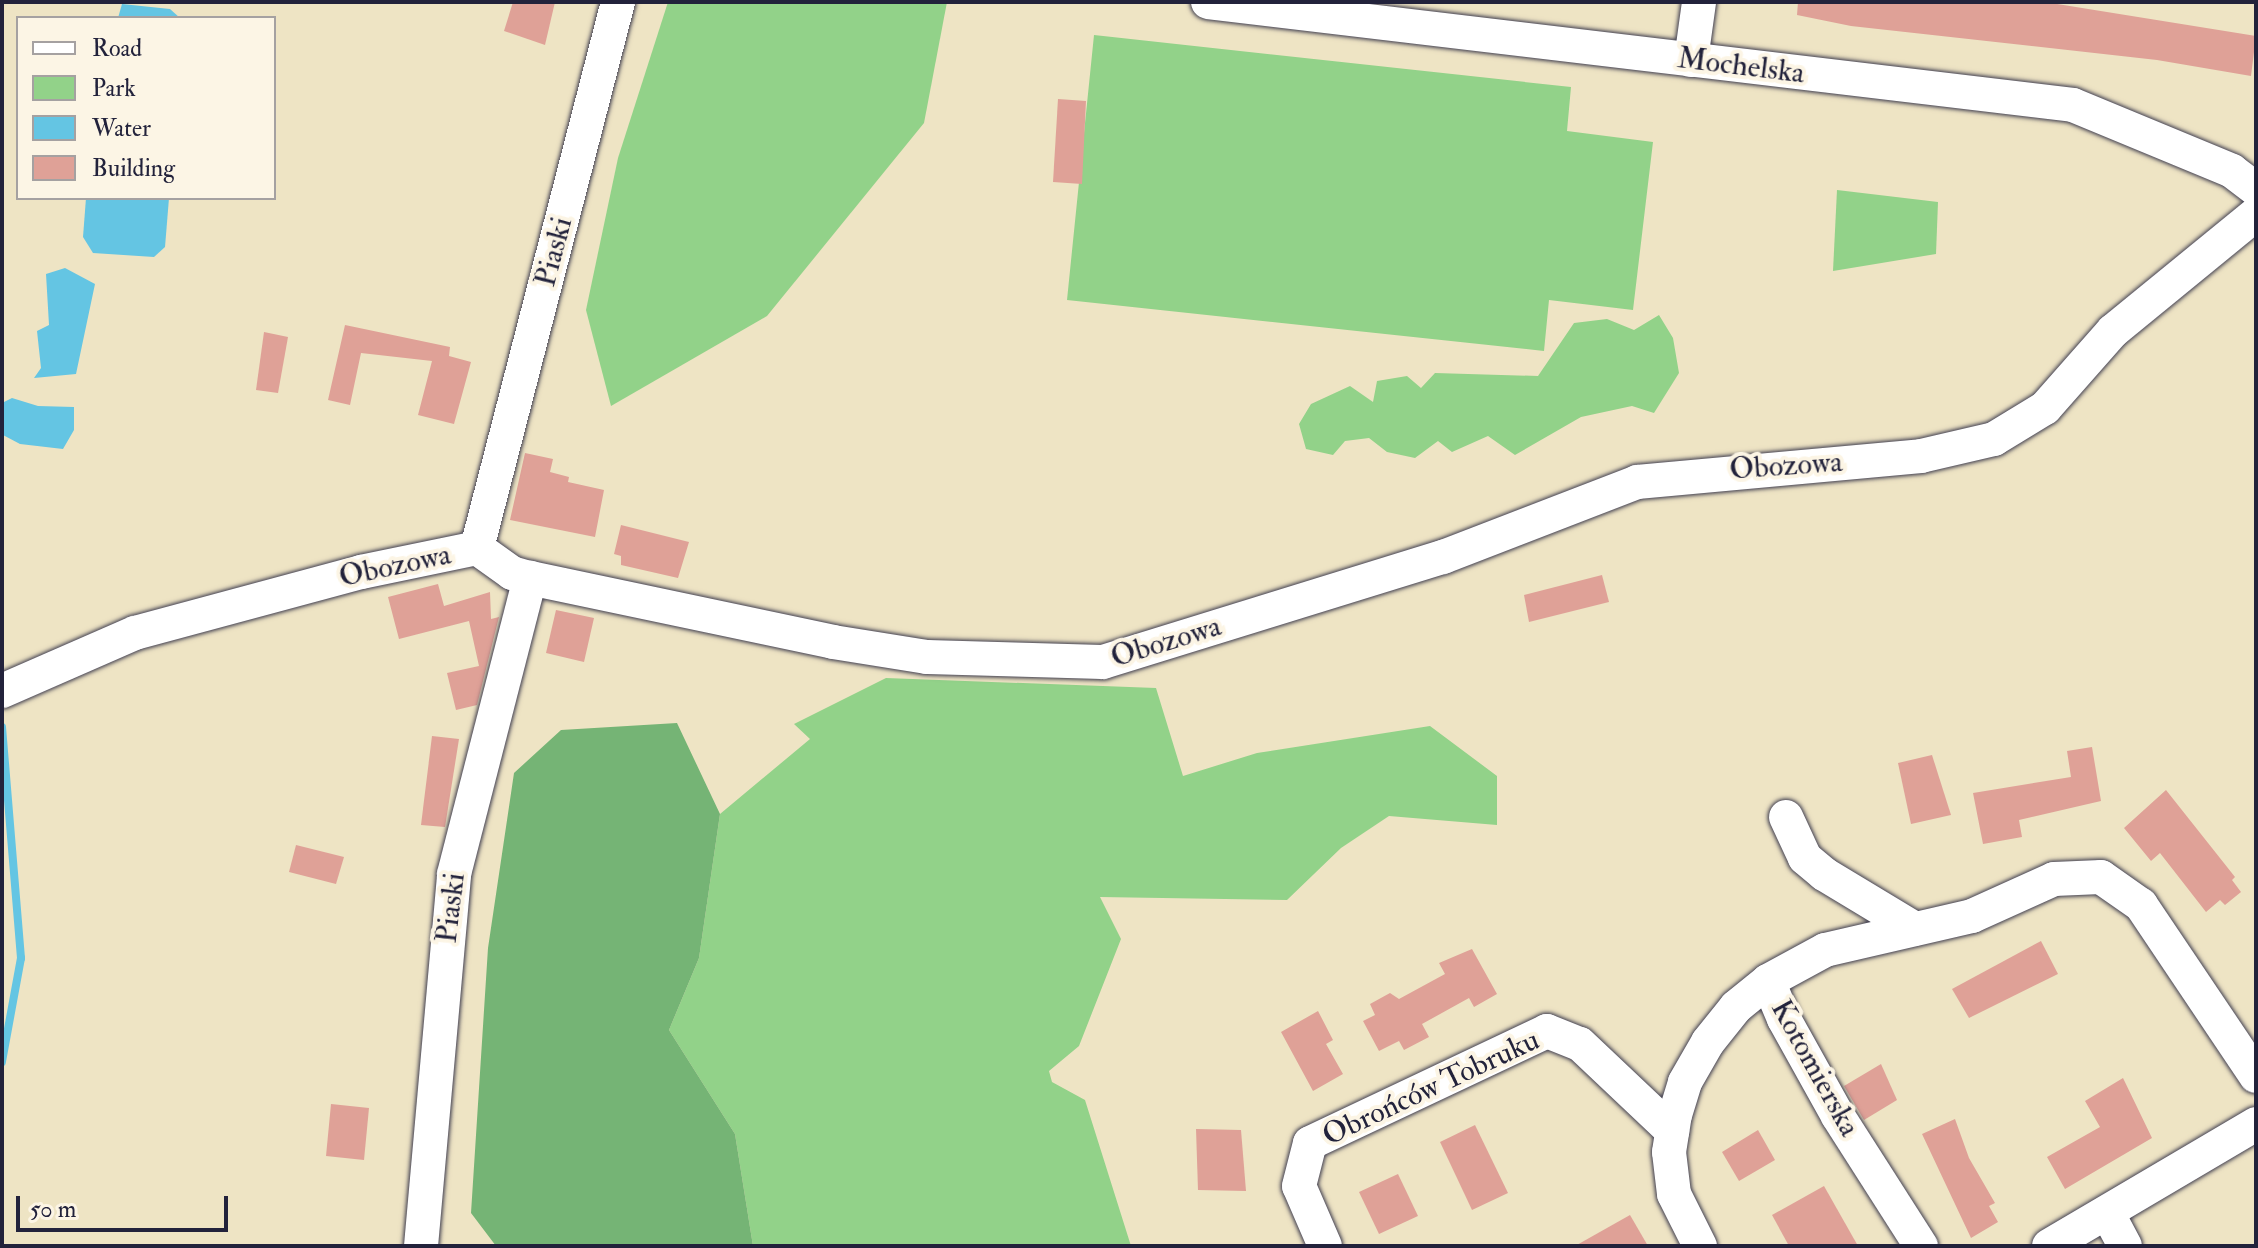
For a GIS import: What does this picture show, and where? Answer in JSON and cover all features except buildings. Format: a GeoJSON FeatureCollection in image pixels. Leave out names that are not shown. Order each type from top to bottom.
{"type":"FeatureCollection","features":[{"type":"Feature","properties":{"kind":"street","name":"Piaski"},"geometry":{"type":"LineString","coordinates":[[477,548],[618,2]]}},
{"type":"Feature","properties":{"kind":"street","name":"Mochelska"},"geometry":{"type":"LineString","coordinates":[[1208,2],[2073,105],[2232,171],[2256,189]]}},
{"type":"Feature","properties":{"kind":"street"},"geometry":{"type":"LineString","coordinates":[[1691,60],[1699,2]]}},
{"type":"Feature","properties":{"kind":"street","name":"Obozowa"},"geometry":{"type":"LineString","coordinates":[[2,691],[135,633],[346,576],[477,548],[512,573],[530,578],[927,657],[1103,662],[1443,557],[1637,482],[1921,456],[1994,439],[2045,408],[2113,331],[2256,214]]}},
{"type":"Feature","properties":{"kind":"street","name":"Piaski"},"geometry":{"type":"LineString","coordinates":[[421,1246],[454,874],[530,578]]}},
{"type":"Feature","properties":{"kind":"street"},"geometry":{"type":"LineString","coordinates":[[1786,817],[1805,858],[1824,874],[1915,929]]}},
{"type":"Feature","properties":{"kind":"street","name":"Kotomierska"},"geometry":{"type":"LineString","coordinates":[[1921,1246],[1838,1116],[1768,981],[1825,950],[1972,916],[2054,879],[2088,875],[2114,881],[2141,905],[2256,1076]]}},
{"type":"Feature","properties":{"kind":"street"},"geometry":{"type":"LineString","coordinates":[[1700,1246],[1674,1194],[1672,1131],[1696,1060],[1736,1007],[1768,981]]}},
{"type":"Feature","properties":{"kind":"street","name":"Obrońców Tobruku"},"geometry":{"type":"LineString","coordinates":[[1325,1246],[1299,1186],[1310,1143],[1547,1031],[1580,1044],[1672,1131]]}},
{"type":"Feature","properties":{"kind":"street"},"geometry":{"type":"LineString","coordinates":[[2049,1246],[2256,1124]]}},
{"type":"Feature","properties":{"kind":"street"},"geometry":{"type":"LineString","coordinates":[[2108,1214],[2125,1246]]}},
{"type":"Feature","properties":{"kind":"green space"},"geometry":{"type":"Polygon","coordinates":[[[668,2],[947,2],[924,123],[767,316],[611,406],[586,310],[618,158],[668,2]]]}},
{"type":"Feature","properties":{"kind":"green space"},"geometry":{"type":"Polygon","coordinates":[[[1094,35],[1571,87],[1567,131],[1653,142],[1633,310],[1549,300],[1544,351],[1067,300],[1094,35]]]}},
{"type":"Feature","properties":{"kind":"green space"},"geometry":{"type":"Polygon","coordinates":[[[1837,190],[1938,202],[1936,254],[1833,271],[1837,190]]]}},
{"type":"Feature","properties":{"kind":"green space"},"geometry":{"type":"Polygon","coordinates":[[[1659,315],[1673,338],[1679,373],[1654,413],[1632,406],[1581,417],[1515,455],[1488,436],[1452,452],[1438,441],[1415,458],[1387,452],[1369,438],[1345,441],[1333,455],[1306,449],[1299,424],[1311,404],[1350,386],[1373,402],[1377,381],[1407,376],[1421,388],[1435,373],[1538,376],[1574,323],[1607,319],[1634,330],[1659,315]]]}},
{"type":"Feature","properties":{"kind":"green space"},"geometry":{"type":"Polygon","coordinates":[[[886,678],[1156,688],[1183,776],[1257,753],[1430,726],[1497,776],[1497,825],[1389,816],[1341,848],[1287,900],[1100,897],[1121,939],[1079,1046],[1049,1071],[1052,1082],[1085,1100],[1131,1246],[753,1246],[735,1134],[669,1030],[699,958],[720,814],[810,739],[794,724],[886,678]]]}},
{"type":"Feature","properties":{"kind":"green space"},"geometry":{"type":"Polygon","coordinates":[[[677,723],[720,814],[699,958],[669,1030],[735,1134],[753,1246],[496,1246],[471,1213],[488,948],[514,773],[561,730],[677,723]]]}},
{"type":"Feature","properties":{"kind":"water"},"geometry":{"type":"Polygon","coordinates":[[[122,4],[170,9],[178,16],[119,16],[122,4]]]}},
{"type":"Feature","properties":{"kind":"water"},"geometry":{"type":"Polygon","coordinates":[[[86,200],[169,200],[165,247],[154,257],[93,253],[83,237],[86,200]]]}},
{"type":"Feature","properties":{"kind":"water"},"geometry":{"type":"Polygon","coordinates":[[[65,268],[95,284],[76,374],[34,378],[41,368],[37,331],[49,325],[46,274],[65,268]]]}},
{"type":"Feature","properties":{"kind":"water"},"geometry":{"type":"Polygon","coordinates":[[[12,398],[38,406],[74,407],[74,430],[63,449],[20,444],[3,435],[2,403],[12,398]]]}},
{"type":"Feature","properties":{"kind":"waterway"},"geometry":{"type":"LineString","coordinates":[[2,727],[21,958],[2,1062]]}}]}
